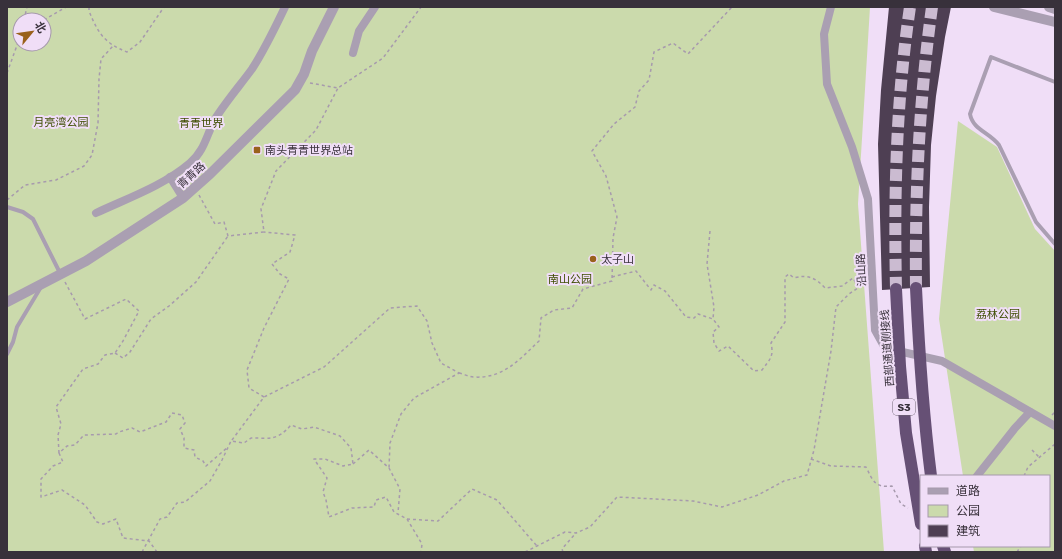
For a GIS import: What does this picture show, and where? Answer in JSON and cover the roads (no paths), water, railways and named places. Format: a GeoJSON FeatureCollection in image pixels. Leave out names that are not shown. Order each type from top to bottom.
{"type":"FeatureCollection","features":[{"type":"Feature","properties":{"kind":"highway","name":"S3"},"geometry":{"type":"LineString","coordinates":[[916,288],[918,351],[931,475]]}},
{"type":"Feature","properties":{"kind":"highway","name":"西部通道侧接线"},"geometry":{"type":"LineString","coordinates":[[896,289],[900,366],[906,433],[920,518]]}},
{"type":"Feature","properties":{"kind":"street"},"geometry":{"type":"LineString","coordinates":[[96,213],[152,188],[191,162],[204,146],[218,114],[252,68],[266,46],[285,7]]}},
{"type":"Feature","properties":{"kind":"street","name":"青青路"},"geometry":{"type":"LineString","coordinates":[[7,302],[43,285],[86,261],[183,198],[195,188],[294,90],[304,74],[312,51],[334,7]]}},
{"type":"Feature","properties":{"kind":"street"},"geometry":{"type":"LineString","coordinates":[[353,53],[359,31],[375,7]]}},
{"type":"Feature","properties":{"kind":"street","name":"沿山路"},"geometry":{"type":"LineString","coordinates":[[831,7],[824,34],[827,84],[852,148],[868,199],[875,330],[885,348],[942,361],[1055,426]]}},
{"type":"Feature","properties":{"kind":"street"},"geometry":{"type":"LineString","coordinates":[[994,7],[1055,22]]}},
{"type":"Feature","properties":{"kind":"street"},"geometry":{"type":"LineString","coordinates":[[1049,7],[1055,9]]}},
{"type":"Feature","properties":{"kind":"street"},"geometry":{"type":"LineString","coordinates":[[170,177],[183,198]]}},
{"type":"Feature","properties":{"kind":"street"},"geometry":{"type":"LineString","coordinates":[[978,475],[1015,428],[1030,412]]}},
{"type":"Feature","properties":{"kind":"lane"},"geometry":{"type":"LineString","coordinates":[[1055,82],[991,57],[970,114],[971,121],[975,126],[994,138],[999,145],[1036,222],[1055,244]]}},
{"type":"Feature","properties":{"kind":"lane"},"geometry":{"type":"LineString","coordinates":[[7,207],[23,212],[32,218],[61,275]]}},
{"type":"Feature","properties":{"kind":"lane"},"geometry":{"type":"LineString","coordinates":[[7,354],[13,342],[17,327],[43,285]]}},
{"type":"Feature","properties":{"kind":"tunnel"},"geometry":{"type":"LineString","coordinates":[[896,289],[895,218],[897,148],[905,42],[910,7]]}},
{"type":"Feature","properties":{"kind":"tunnel"},"geometry":{"type":"LineString","coordinates":[[916,288],[917,182],[921,112],[932,7]]}},
{"type":"Feature","properties":{"kind":"place","name":"南头青青世界总站"},"geometry":{"type":"Point","coordinates":[257,150]}},
{"type":"Feature","properties":{"kind":"place","name":"太子山"},"geometry":{"type":"Point","coordinates":[593,259]}},
{"type":"Feature","properties":{"kind":"park label","name":"月亮湾公园"},"geometry":{"type":"Point","coordinates":[61,122]}},
{"type":"Feature","properties":{"kind":"park label","name":"青青世界"},"geometry":{"type":"Point","coordinates":[201,123]}},
{"type":"Feature","properties":{"kind":"park label","name":"南山公园"},"geometry":{"type":"Point","coordinates":[570,279]}},
{"type":"Feature","properties":{"kind":"park label","name":"荔林公园"},"geometry":{"type":"Point","coordinates":[998,314]}}]}
